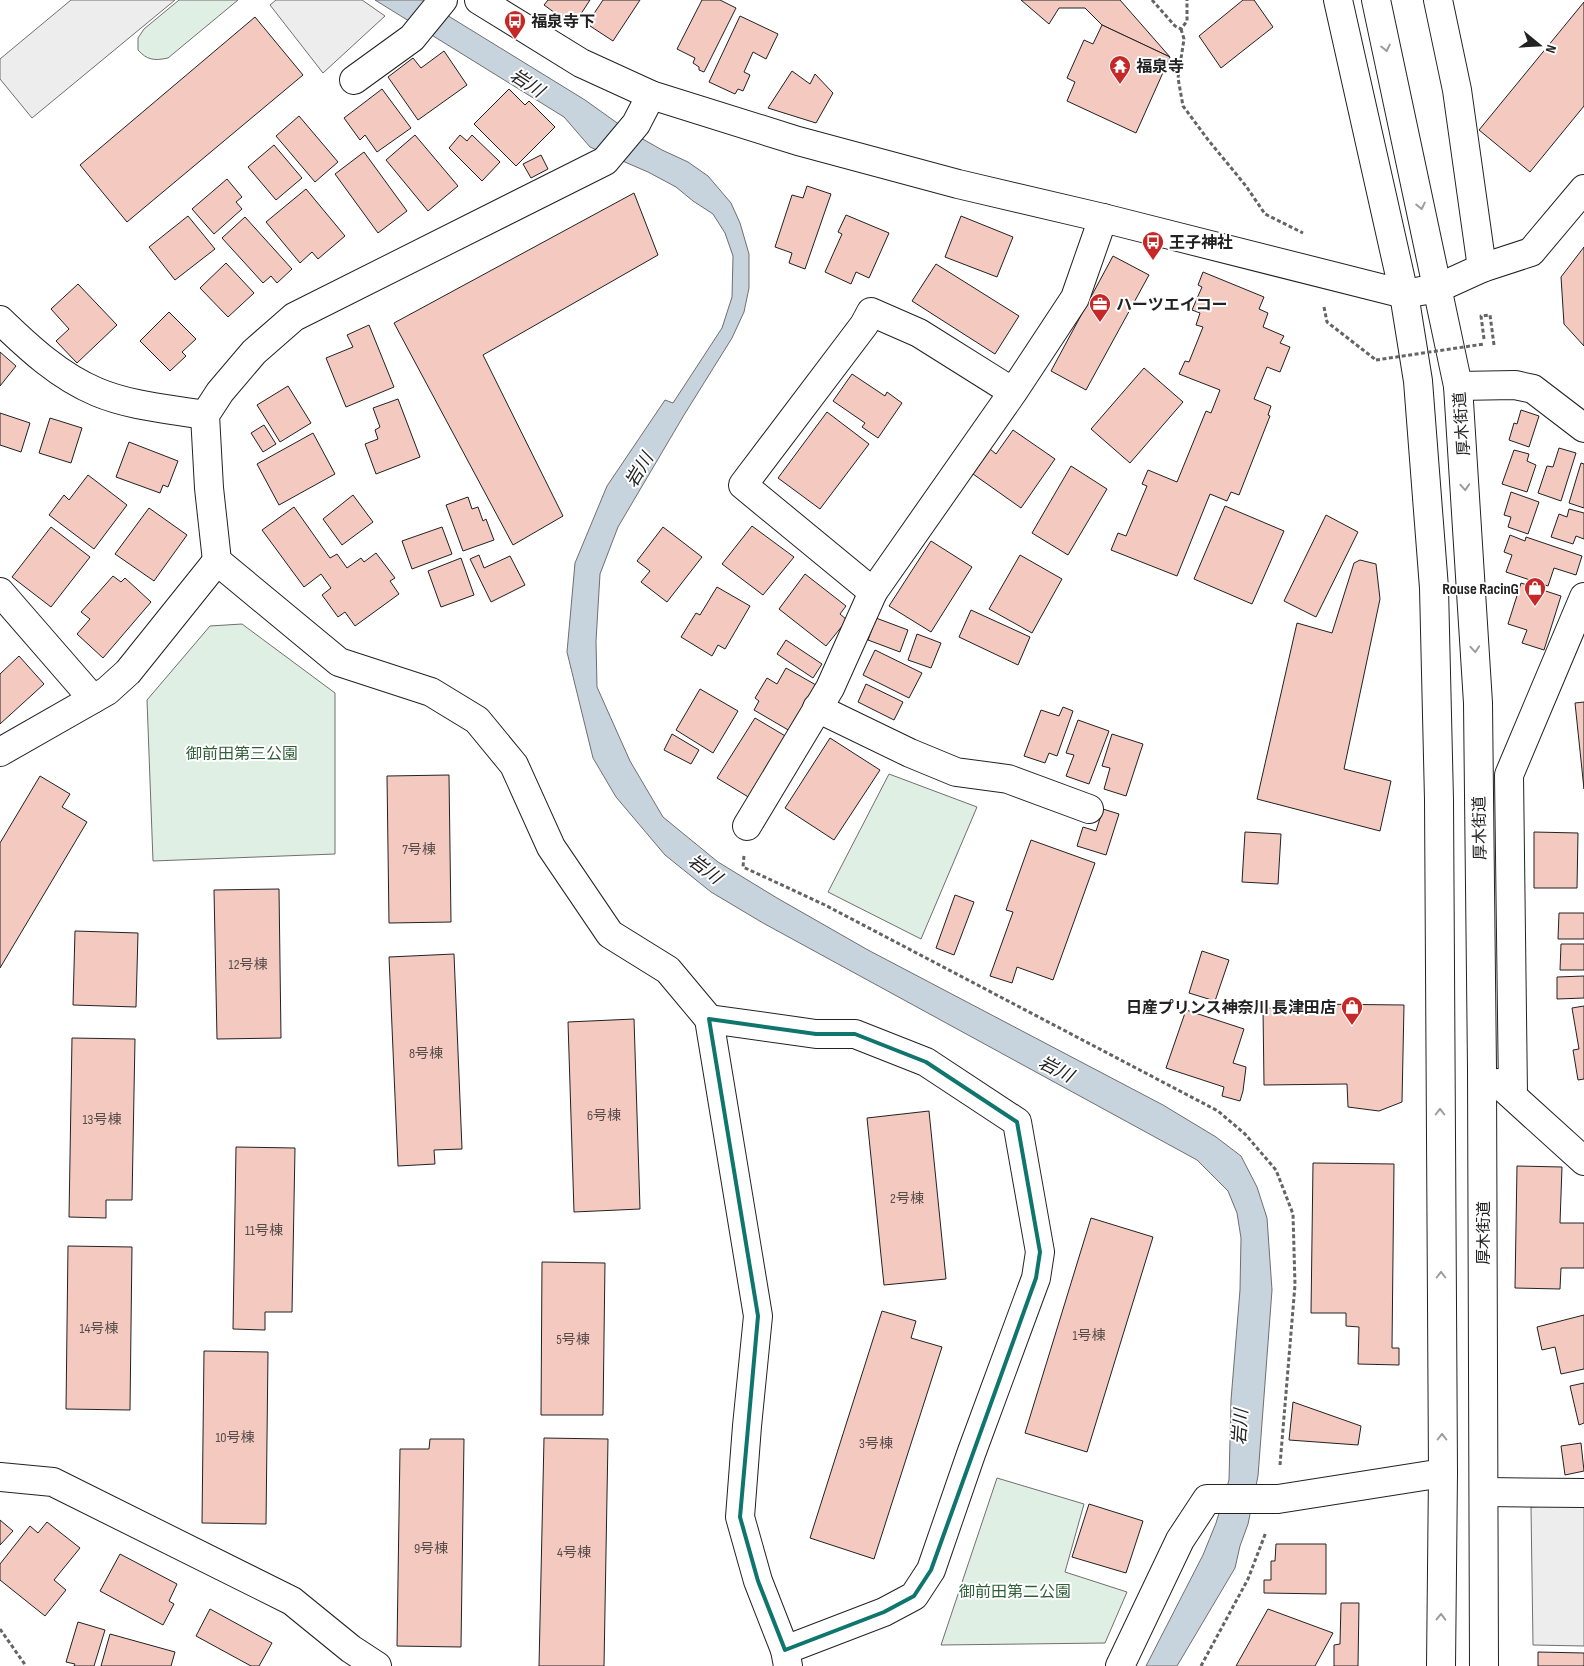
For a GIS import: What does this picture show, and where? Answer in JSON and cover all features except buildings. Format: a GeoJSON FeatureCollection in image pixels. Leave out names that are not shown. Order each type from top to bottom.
{"type":"FeatureCollection","features":[{"type":"Feature","properties":{"kind":"main road"},"geometry":{"type":"LineString","coordinates":[[354,80],[412,38],[443,0]]}},
{"type":"Feature","properties":{"kind":"main road"},"geometry":{"type":"LineString","coordinates":[[479,0],[581,63],[651,95],[798,141],[958,184],[1103,218],[1404,294],[1438,288],[1482,268],[1531,252],[1584,189]]}},
{"type":"Feature","properties":{"kind":"main road"},"geometry":{"type":"LineString","coordinates":[[1338,0],[1404,294],[1418,381],[1434,588],[1439,800],[1443,1473],[1441,1666]]}},
{"type":"Feature","properties":{"kind":"main road","name":"厚木街道"},"geometry":{"type":"LineString","coordinates":[[1376,0],[1458,386],[1478,702],[1482,1069],[1484,1666]]}},
{"type":"Feature","properties":{"kind":"main road"},"geometry":{"type":"LineString","coordinates":[[1438,0],[1457,90],[1482,268]]}},
{"type":"Feature","properties":{"kind":"main road"},"geometry":{"type":"LineString","coordinates":[[651,95],[636,124],[605,161],[294,317],[254,352],[220,392],[205,415],[208,488],[217,561],[339,662],[431,692],[477,720],[514,766],[551,847],[610,934],[668,970],[709,1019],[758,1316],[740,1517],[758,1581],[786,1658],[914,1596],[931,1570],[971,1454],[1036,1278],[1040,1252],[1017,1122],[926,1062],[855,1034],[816,1034],[709,1019]]}},
{"type":"Feature","properties":{"kind":"main road"},"geometry":{"type":"LineString","coordinates":[[747,826],[830,688],[873,592],[1013,392],[1075,298],[1103,218]]}},
{"type":"Feature","properties":{"kind":"main road"},"geometry":{"type":"LineString","coordinates":[[873,592],[743,485],[864,325],[871,312],[919,333],[1013,392]]}},
{"type":"Feature","properties":{"kind":"main road"},"geometry":{"type":"LineString","coordinates":[[0,320],[38,355],[68,377],[98,392],[132,402],[205,415]]}},
{"type":"Feature","properties":{"kind":"main road"},"geometry":{"type":"LineString","coordinates":[[1458,386],[1514,385],[1533,389],[1584,428]]}},
{"type":"Feature","properties":{"kind":"main road"},"geometry":{"type":"LineString","coordinates":[[0,752],[107,692],[128,672],[217,561]]}},
{"type":"Feature","properties":{"kind":"main road"},"geometry":{"type":"LineString","coordinates":[[0,592],[93,699]]}},
{"type":"Feature","properties":{"kind":"main road"},"geometry":{"type":"LineString","coordinates":[[1513,1095],[1509,775],[1576,642],[1584,597]]}},
{"type":"Feature","properties":{"kind":"main road"},"geometry":{"type":"LineString","coordinates":[[817,708],[910,753],[956,772],[1008,779],[1090,809]]}},
{"type":"Feature","properties":{"kind":"main road"},"geometry":{"type":"LineString","coordinates":[[1482,1069],[1584,1161]]}},
{"type":"Feature","properties":{"kind":"main road"},"geometry":{"type":"LineString","coordinates":[[1120,1666],[1180,1540],[1207,1500],[1274,1500],[1443,1473]]}},
{"type":"Feature","properties":{"kind":"main road"},"geometry":{"type":"LineString","coordinates":[[0,1477],[53,1482],[292,1601],[377,1666]]}},
{"type":"Feature","properties":{"kind":"main road"},"geometry":{"type":"LineString","coordinates":[[1484,1492],[1584,1493]]}},
{"type":"Feature","properties":{"kind":"path"},"geometry":{"type":"LineString","coordinates":[[1152,0],[1175,26],[1182,29]]}},
{"type":"Feature","properties":{"kind":"path"},"geometry":{"type":"LineString","coordinates":[[1187,0],[1187,21],[1182,29],[1184,39],[1178,78],[1183,106],[1246,186],[1265,214],[1311,237]]}},
{"type":"Feature","properties":{"kind":"path"},"geometry":{"type":"LineString","coordinates":[[1327,322],[1376,360],[1484,344],[1481,316],[1490,315],[1494,345]]}},
{"type":"Feature","properties":{"kind":"path"},"geometry":{"type":"LineString","coordinates":[[747,826],[743,867],[825,905],[1218,1111],[1245,1134],[1276,1170],[1293,1214],[1295,1285],[1274,1500],[1248,1578],[1201,1666]]}},
{"type":"Feature","properties":{"kind":"path"},"geometry":{"type":"LineString","coordinates":[[0,1629],[26,1666]]}},
{"type":"Feature","properties":{"kind":"highlighted area"},"geometry":{"type":"Polygon","coordinates":[[[709,1019],[816,1034],[855,1034],[926,1062],[1017,1122],[1040,1252],[1036,1278],[931,1570],[914,1596],[884,1612],[785,1650],[758,1581],[740,1517],[758,1316],[709,1019]]]}},
{"type":"Feature","properties":{"kind":"green space"},"geometry":{"type":"Polygon","coordinates":[[[179,0],[238,0],[168,58],[148,58],[138,50],[138,38],[144,29],[179,0]]]}},
{"type":"Feature","properties":{"kind":"green space","name":"御前田第三公園"},"geometry":{"type":"Polygon","coordinates":[[[242,624],[335,693],[335,854],[153,861],[147,700],[210,626],[242,624]]]}},
{"type":"Feature","properties":{"kind":"green space"},"geometry":{"type":"Polygon","coordinates":[[[889,774],[977,807],[921,939],[828,892],[889,774]]]}},
{"type":"Feature","properties":{"kind":"green space","name":"御前田第二公園"},"geometry":{"type":"Polygon","coordinates":[[[997,1478],[1084,1504],[1065,1572],[1127,1592],[1105,1643],[941,1645],[997,1478]]]}},
{"type":"Feature","properties":{"kind":"shaded area"},"geometry":{"type":"Polygon","coordinates":[[[71,0],[175,0],[32,118],[0,79],[0,59],[71,0]]]}},
{"type":"Feature","properties":{"kind":"shaded area"},"geometry":{"type":"Polygon","coordinates":[[[276,0],[362,0],[385,16],[323,73],[270,5],[276,0]]]}},
{"type":"Feature","properties":{"kind":"shaded area"},"geometry":{"type":"Polygon","coordinates":[[[1584,1504],[1584,1646],[1533,1645],[1531,1507],[1584,1504]]]}},
{"type":"Feature","properties":{"kind":"water","name":"岩川"},"geometry":{"type":"Polygon","coordinates":[[[375,0],[425,0],[585,100],[627,130],[688,162],[708,176],[731,203],[740,223],[749,254],[749,288],[744,312],[732,338],[618,527],[600,574],[596,641],[597,687],[630,761],[663,817],[718,862],[777,898],[868,950],[1163,1105],[1216,1137],[1241,1156],[1257,1187],[1267,1218],[1272,1290],[1258,1476],[1248,1524],[1235,1568],[1177,1666],[1146,1666],[1203,1555],[1216,1523],[1229,1480],[1231,1400],[1240,1290],[1241,1238],[1237,1213],[1228,1191],[1197,1160],[763,923],[711,892],[665,855],[616,797],[593,758],[567,652],[575,563],[607,486],[665,400],[673,403],[722,328],[732,297],[733,256],[725,233],[713,214],[676,187],[648,172],[590,147],[564,117],[375,0]]]}},
{"type":"Feature","properties":{"kind":"place","name":"福泉寺下"},"geometry":{"type":"Point","coordinates":[515,40]}},
{"type":"Feature","properties":{"kind":"place","name":"福泉寺"},"geometry":{"type":"Point","coordinates":[1120,85]}},
{"type":"Feature","properties":{"kind":"place","name":"王子神社"},"geometry":{"type":"Point","coordinates":[1153,261]}},
{"type":"Feature","properties":{"kind":"place","name":"ハーツエイコー"},"geometry":{"type":"Point","coordinates":[1100,323]}},
{"type":"Feature","properties":{"kind":"place","name":"Rouse RacinG"},"geometry":{"type":"Point","coordinates":[1535,607]}},
{"type":"Feature","properties":{"kind":"place","name":"日産プリンス神奈川 長津田店"},"geometry":{"type":"Point","coordinates":[1352,1026]}}]}
